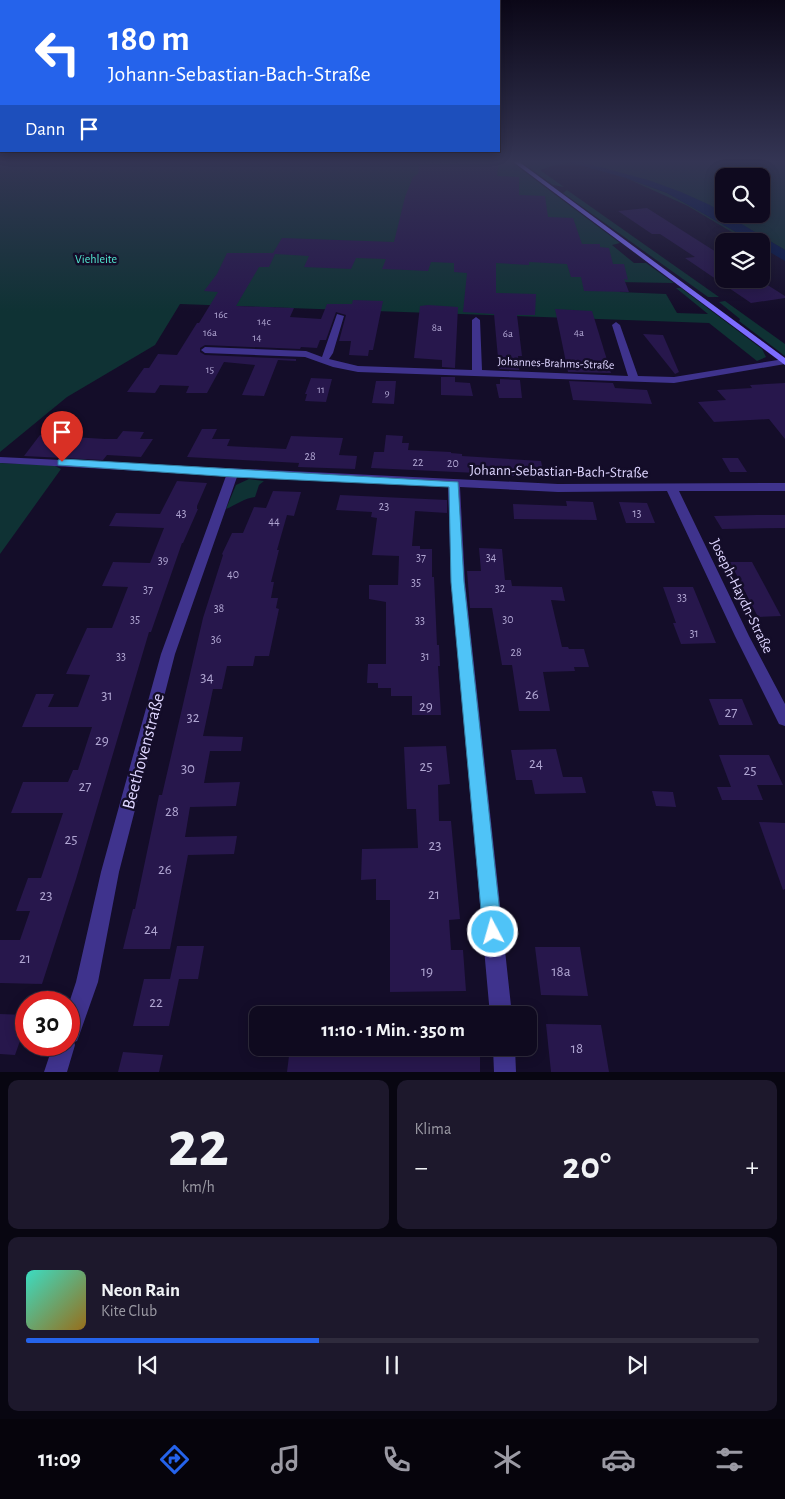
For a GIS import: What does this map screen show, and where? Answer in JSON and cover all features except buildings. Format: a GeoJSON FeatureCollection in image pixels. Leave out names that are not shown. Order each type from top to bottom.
{"type":"FeatureCollection","features":[{"type":"Feature","properties":{"kind":"main road"},"geometry":{"type":"LineString","coordinates":[[582,211],[785,362]]}},
{"type":"Feature","properties":{"kind":"street"},"geometry":{"type":"LineString","coordinates":[[324,360],[329,353],[340,316]]}},
{"type":"Feature","properties":{"kind":"street","name":"Johannes-Brahms-Straße"},"geometry":{"type":"LineString","coordinates":[[476,320],[477,372]]}},
{"type":"Feature","properties":{"kind":"street","name":"Johannes-Brahms-Straße"},"geometry":{"type":"LineString","coordinates":[[616,325],[634,378]]}},
{"type":"Feature","properties":{"kind":"street","name":"Johannes-Brahms-Straße"},"geometry":{"type":"LineString","coordinates":[[205,350],[306,354],[347,368],[358,369],[674,380],[785,362]]}},
{"type":"Feature","properties":{"kind":"street","name":"Johann-Sebastian-Bach-Straße"},"geometry":{"type":"LineString","coordinates":[[2,460],[223,471],[233,474],[568,488],[785,487]]}},
{"type":"Feature","properties":{"kind":"street","name":"Beethovenstraße"},"geometry":{"type":"LineString","coordinates":[[80,1002],[87,982],[110,872],[168,654],[233,474]]}},
{"type":"Feature","properties":{"kind":"street"},"geometry":{"type":"LineString","coordinates":[[454,484],[458,582],[500,1006]]}},
{"type":"Feature","properties":{"kind":"street","name":"Joseph-Haydn-Straße"},"geometry":{"type":"LineString","coordinates":[[670,487],[742,636],[785,719]]}},
{"type":"Feature","properties":{"kind":"street"},"geometry":{"type":"LineString","coordinates":[[55,1072],[60,1056]]}},
{"type":"Feature","properties":{"kind":"street"},"geometry":{"type":"LineString","coordinates":[[504,1056],[505,1072]]}},
{"type":"Feature","properties":{"kind":"green space","name":"Viehleite"},"geometry":{"type":"Polygon","coordinates":[[[0,211],[577,211],[620,243],[612,245],[634,263],[646,263],[674,283],[617,282],[620,292],[666,294],[677,313],[708,314],[676,288],[681,288],[762,349],[766,357],[757,361],[709,323],[180,304],[155,345],[67,397],[0,452],[0,211]]]}},
{"type":"Feature","properties":{"kind":"green space"},"geometry":{"type":"Polygon","coordinates":[[[588,211],[597,211],[719,297],[708,297],[588,211]]]}},
{"type":"Feature","properties":{"kind":"green space"},"geometry":{"type":"Polygon","coordinates":[[[696,211],[715,220],[715,222],[696,211]]]}},
{"type":"Feature","properties":{"kind":"green space"},"geometry":{"type":"Polygon","coordinates":[[[770,211],[785,211],[785,250],[770,241],[770,233],[756,233],[739,223],[770,223],[770,211]]]}},
{"type":"Feature","properties":{"kind":"green space"},"geometry":{"type":"Polygon","coordinates":[[[717,223],[738,233],[734,233],[717,223]]]}},
{"type":"Feature","properties":{"kind":"green space"},"geometry":{"type":"Polygon","coordinates":[[[725,301],[785,344],[785,356],[739,321],[740,319],[719,302],[725,301]]]}},
{"type":"Feature","properties":{"kind":"green space"},"geometry":{"type":"Polygon","coordinates":[[[0,463],[53,465],[61,469],[0,554],[0,463]]]}},
{"type":"Feature","properties":{"kind":"green space"},"geometry":{"type":"Polygon","coordinates":[[[249,479],[264,481],[259,485],[255,497],[226,509],[236,485],[249,479]]]}},
{"type":"Feature","properties":{"kind":"water"},"geometry":{"type":"Polygon","coordinates":[[[699,211],[715,211],[715,220],[699,211]]]}},
{"type":"Feature","properties":{"kind":"water"},"geometry":{"type":"Polygon","coordinates":[[[720,223],[740,223],[757,233],[738,233],[720,223]]]}},
{"type":"Feature","properties":{"kind":"water"},"geometry":{"type":"Polygon","coordinates":[[[770,241],[785,250],[785,261],[770,252],[770,241]]]}},
{"type":"Feature","properties":{"kind":"route"},"geometry":{"type":"LineString","coordinates":[[62,462],[223,471],[233,474],[454,484],[458,582],[493,932]]}}]}
